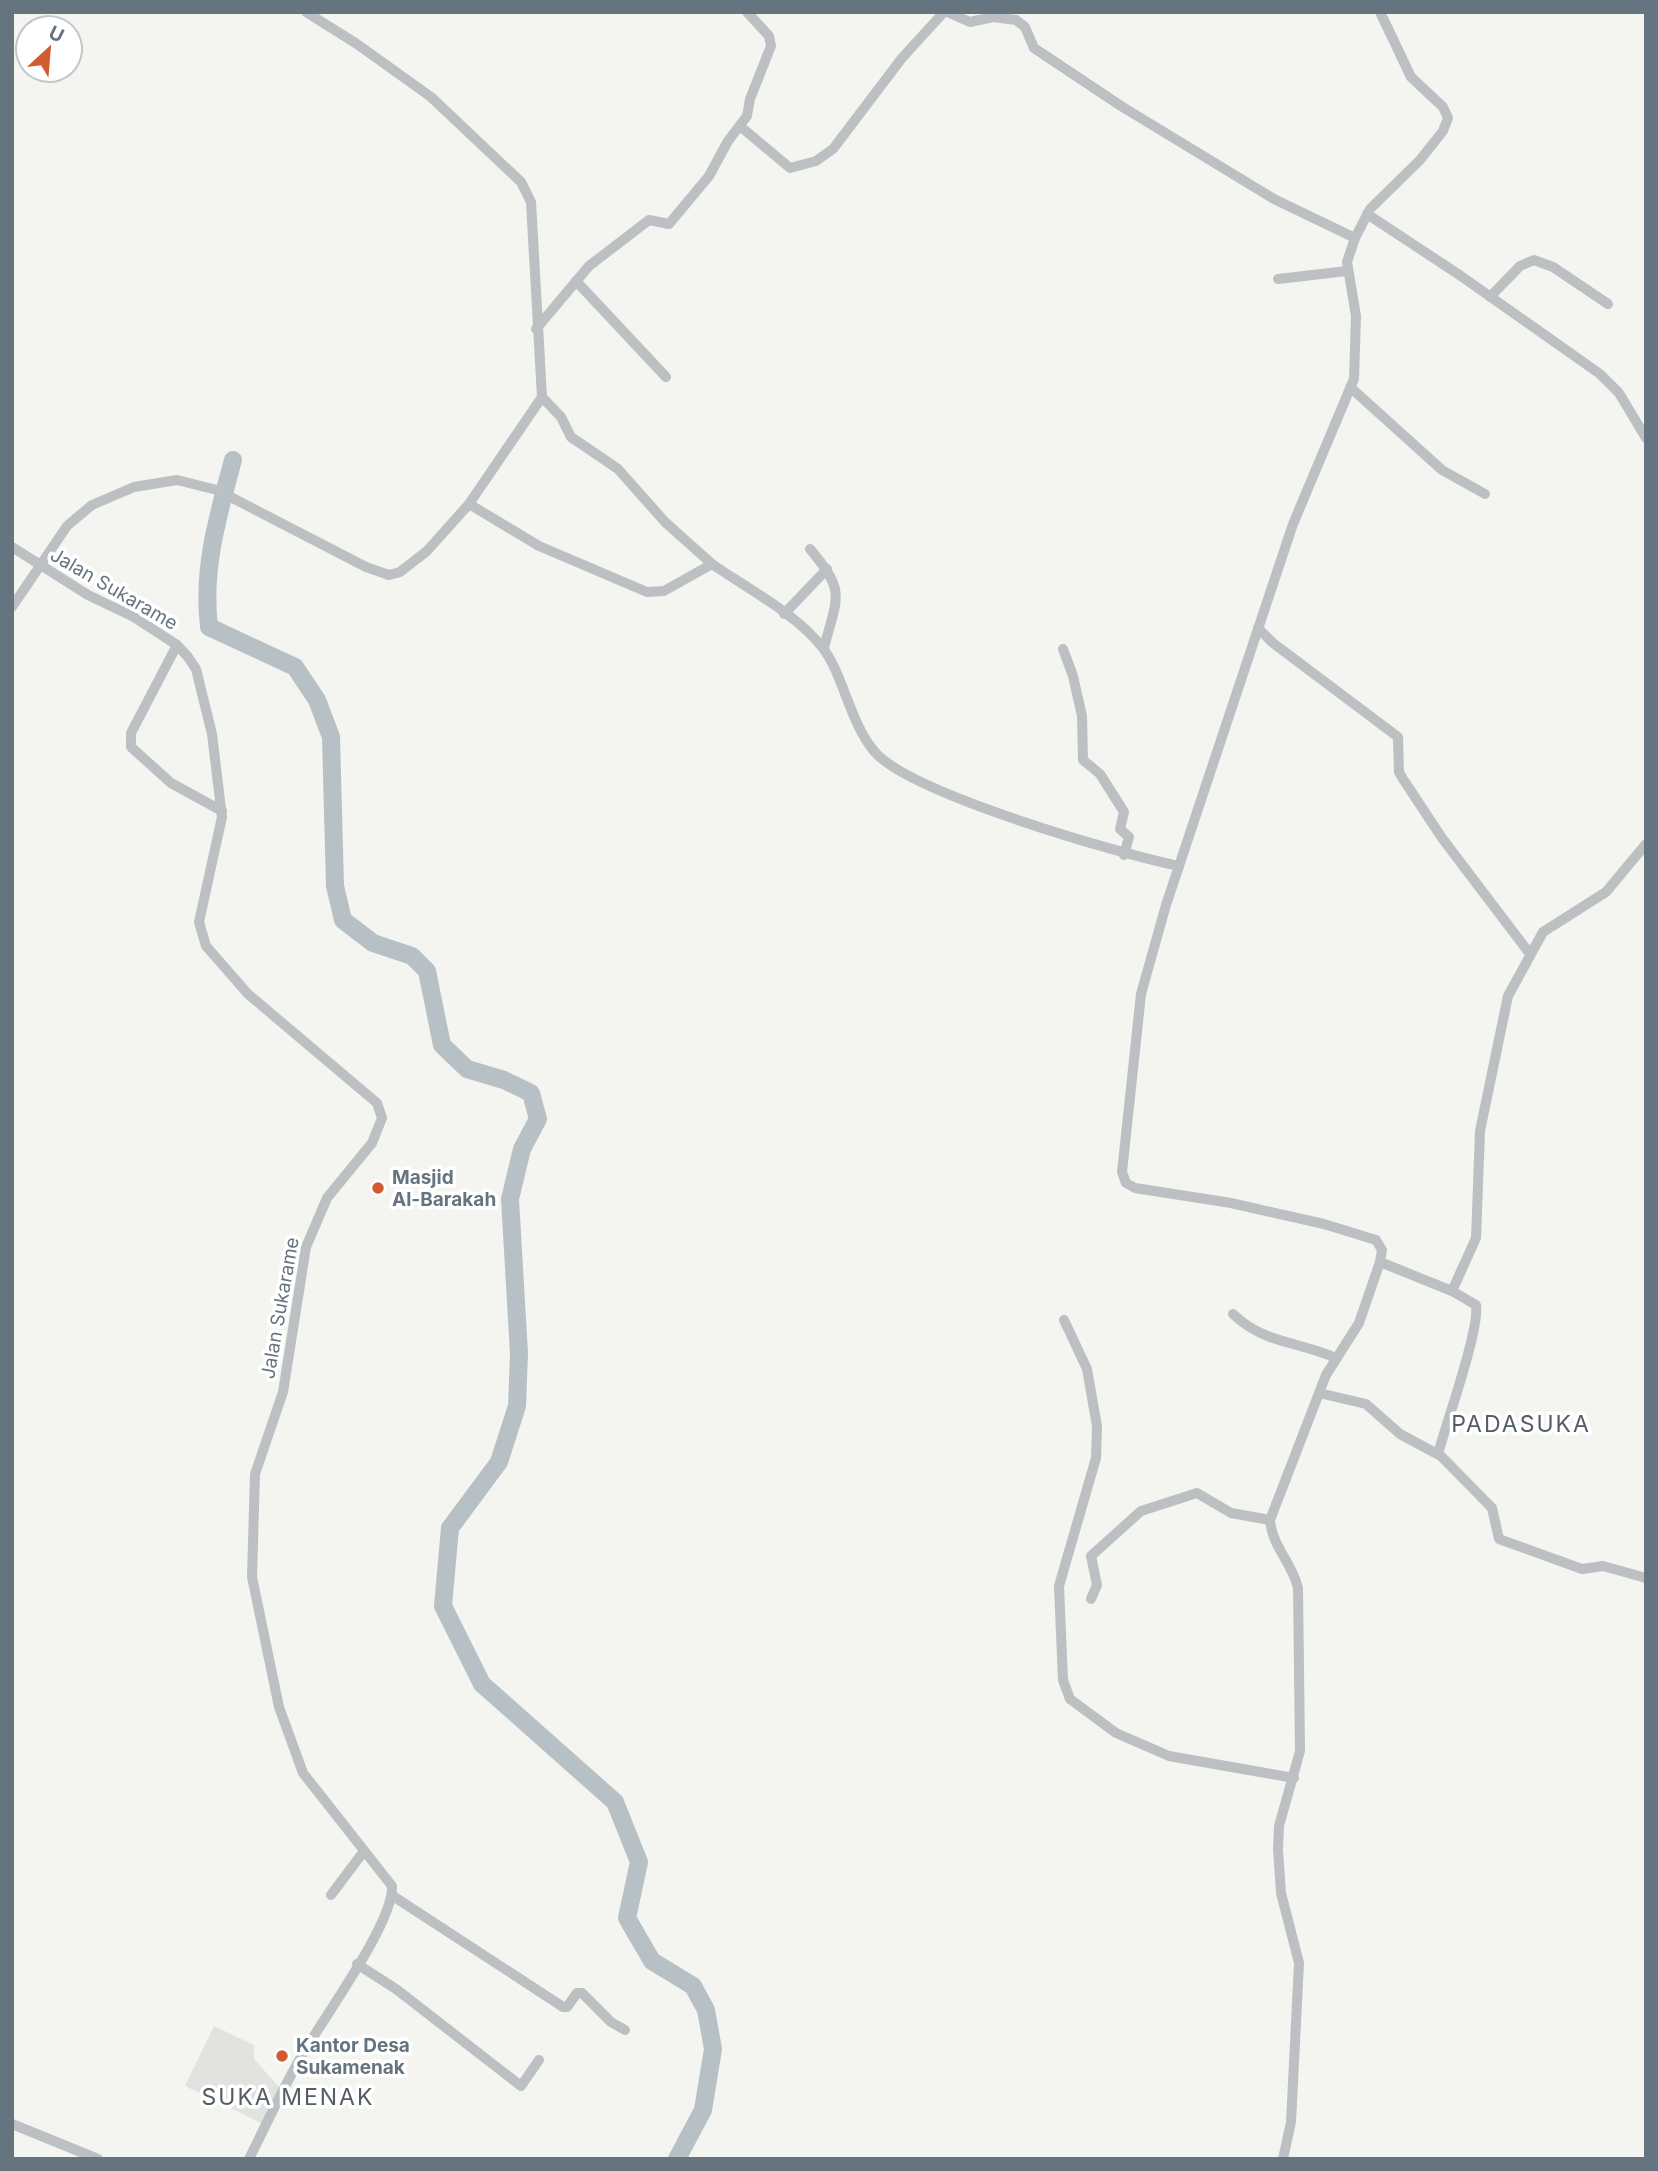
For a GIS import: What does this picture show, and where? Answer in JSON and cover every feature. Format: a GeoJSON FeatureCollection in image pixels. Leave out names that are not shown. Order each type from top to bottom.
{"type":"FeatureCollection","features":[{"type":"Feature","properties":{"kind":"street"},"geometry":{"type":"LineString","coordinates":[[306,12],[357,44],[431,97],[521,181],[531,202],[536,328],[542,397],[561,417],[573,439],[618,469],[666,522],[712,564],[784,614],[824,648],[858,727],[874,752],[888,765],[923,783],[1124,855],[1179,866]]}},
{"type":"Feature","properties":{"kind":"street"},"geometry":{"type":"LineString","coordinates":[[536,328],[599,257],[648,221],[665,225],[671,222],[707,179],[728,141],[741,127],[771,46],[769,36],[747,12]]}},
{"type":"Feature","properties":{"kind":"street"},"geometry":{"type":"LineString","coordinates":[[741,127],[790,168],[821,158],[833,149],[902,58],[946,12],[970,22],[993,18],[1014,19],[1024,25],[1034,48],[1121,106],[1274,199],[1355,238]]}},
{"type":"Feature","properties":{"kind":"street"},"geometry":{"type":"LineString","coordinates":[[1283,2159],[1291,2122],[1299,1963],[1281,1893],[1278,1850],[1279,1826],[1300,1751],[1298,1588],[1294,1570],[1272,1537],[1270,1520],[1319,1393],[1336,1358],[1359,1323],[1380,1262],[1380,1244],[1361,1234],[1231,1203],[1147,1192],[1126,1182],[1122,1161],[1141,994],[1179,866],[1293,524],[1350,387],[1357,347],[1356,316],[1347,271],[1355,238],[1367,214],[1420,160],[1443,131],[1448,118],[1443,107],[1411,77],[1380,12]]}},
{"type":"Feature","properties":{"kind":"street"},"geometry":{"type":"LineString","coordinates":[[1367,214],[1600,374],[1619,394],[1646,438]]}},
{"type":"Feature","properties":{"kind":"street"},"geometry":{"type":"LineString","coordinates":[[1490,297],[1520,266],[1534,260],[1553,267],[1608,303]]}},
{"type":"Feature","properties":{"kind":"street"},"geometry":{"type":"LineString","coordinates":[[1278,279],[1347,271]]}},
{"type":"Feature","properties":{"kind":"street"},"geometry":{"type":"LineString","coordinates":[[576,281],[666,377]]}},
{"type":"Feature","properties":{"kind":"street"},"geometry":{"type":"LineString","coordinates":[[1350,387],[1442,470],[1485,494]]}},
{"type":"Feature","properties":{"kind":"street"},"geometry":{"type":"LineString","coordinates":[[12,607],[67,526],[92,505],[134,487],[177,480],[217,490],[366,567],[389,575],[410,566],[469,504],[542,397]]}},
{"type":"Feature","properties":{"kind":"street"},"geometry":{"type":"LineString","coordinates":[[469,504],[539,545],[647,592],[664,591],[712,564]]}},
{"type":"Feature","properties":{"kind":"street","name":"Jalan Sukarame"},"geometry":{"type":"LineString","coordinates":[[13,548],[39,567],[134,617],[177,645],[196,669],[212,734],[222,811],[218,848],[199,922],[206,946],[248,994],[377,1103],[382,1118],[372,1143],[327,1198],[306,1247],[283,1392],[255,1474],[252,1577],[279,1707],[303,1773],[392,1886],[393,1896]]}},
{"type":"Feature","properties":{"kind":"street"},"geometry":{"type":"LineString","coordinates":[[810,549],[836,584],[836,598],[824,648]]}},
{"type":"Feature","properties":{"kind":"street"},"geometry":{"type":"LineString","coordinates":[[784,614],[827,569]]}},
{"type":"Feature","properties":{"kind":"street"},"geometry":{"type":"LineString","coordinates":[[1258,628],[1273,643],[1398,737],[1399,772],[1403,779],[1442,838],[1530,954]]}},
{"type":"Feature","properties":{"kind":"street"},"geometry":{"type":"LineString","coordinates":[[177,645],[131,733],[131,747],[171,783],[222,811]]}},
{"type":"Feature","properties":{"kind":"street"},"geometry":{"type":"LineString","coordinates":[[1063,649],[1073,676],[1082,716],[1083,760],[1100,775],[1124,813],[1120,829],[1129,837],[1124,855]]}},
{"type":"Feature","properties":{"kind":"street"},"geometry":{"type":"LineString","coordinates":[[1452,1291],[1476,1238],[1480,1131],[1503,1008],[1547,927],[1606,892],[1646,844]]}},
{"type":"Feature","properties":{"kind":"street"},"geometry":{"type":"LineString","coordinates":[[1380,1262],[1475,1303],[1477,1314],[1438,1454]]}},
{"type":"Feature","properties":{"kind":"street"},"geometry":{"type":"LineString","coordinates":[[1233,1314],[1245,1326],[1269,1339],[1310,1346],[1336,1358]]}},
{"type":"Feature","properties":{"kind":"street"},"geometry":{"type":"LineString","coordinates":[[1064,1320],[1087,1369],[1097,1426],[1096,1458],[1059,1586],[1063,1679],[1070,1699],[1116,1733],[1169,1756],[1294,1778]]}},
{"type":"Feature","properties":{"kind":"street"},"geometry":{"type":"LineString","coordinates":[[1319,1393],[1366,1404],[1400,1434],[1438,1454],[1492,1508],[1499,1539],[1581,1569],[1603,1566],[1646,1578]]}},
{"type":"Feature","properties":{"kind":"street"},"geometry":{"type":"LineString","coordinates":[[1091,1599],[1097,1585],[1091,1556],[1143,1510],[1197,1493],[1231,1513],[1270,1520]]}},
{"type":"Feature","properties":{"kind":"street"},"geometry":{"type":"LineString","coordinates":[[331,1895],[364,1851]]}},
{"type":"Feature","properties":{"kind":"street"},"geometry":{"type":"LineString","coordinates":[[249,2159],[300,2058],[384,1918],[393,1896],[563,2007],[567,2007],[578,1993],[582,1993],[611,2022],[625,2030]]}},
{"type":"Feature","properties":{"kind":"street"},"geometry":{"type":"LineString","coordinates":[[357,1964],[396,1989],[521,2086],[539,2060]]}},
{"type":"Feature","properties":{"kind":"street"},"geometry":{"type":"LineString","coordinates":[[12,2124],[98,2159]]}},
{"type":"Feature","properties":{"kind":"shaded area"},"geometry":{"type":"Polygon","coordinates":[[[214,2026],[254,2045],[254,2059],[280,2088],[263,2124],[185,2086],[214,2026]]]}},
{"type":"Feature","properties":{"kind":"waterway"},"geometry":{"type":"LineString","coordinates":[[233,460],[217,522],[210,563],[207,605],[209,627],[295,667],[317,700],[331,737],[335,886],[343,920],[373,943],[412,956],[427,971],[442,1045],[467,1069],[504,1080],[531,1093],[538,1119],[522,1149],[510,1199],[519,1354],[517,1406],[499,1462],[450,1528],[443,1606],[482,1684],[615,1802],[639,1862],[627,1918],[652,1961],[693,1986],[706,2010],[713,2049],[703,2110],[677,2159]]}},
{"type":"Feature","properties":{"kind":"place","name":"Masjid Al-Barakah"},"geometry":{"type":"Point","coordinates":[378,1188]}},
{"type":"Feature","properties":{"kind":"place","name":"Kantor Desa Sukamenak"},"geometry":{"type":"Point","coordinates":[282,2056]}},
{"type":"Feature","properties":{"kind":"district","name":"PADASUKA"},"geometry":{"type":"Point","coordinates":[1521,1424]}},
{"type":"Feature","properties":{"kind":"district","name":"SUKA MENAK"},"geometry":{"type":"Point","coordinates":[288,2097]}}]}
